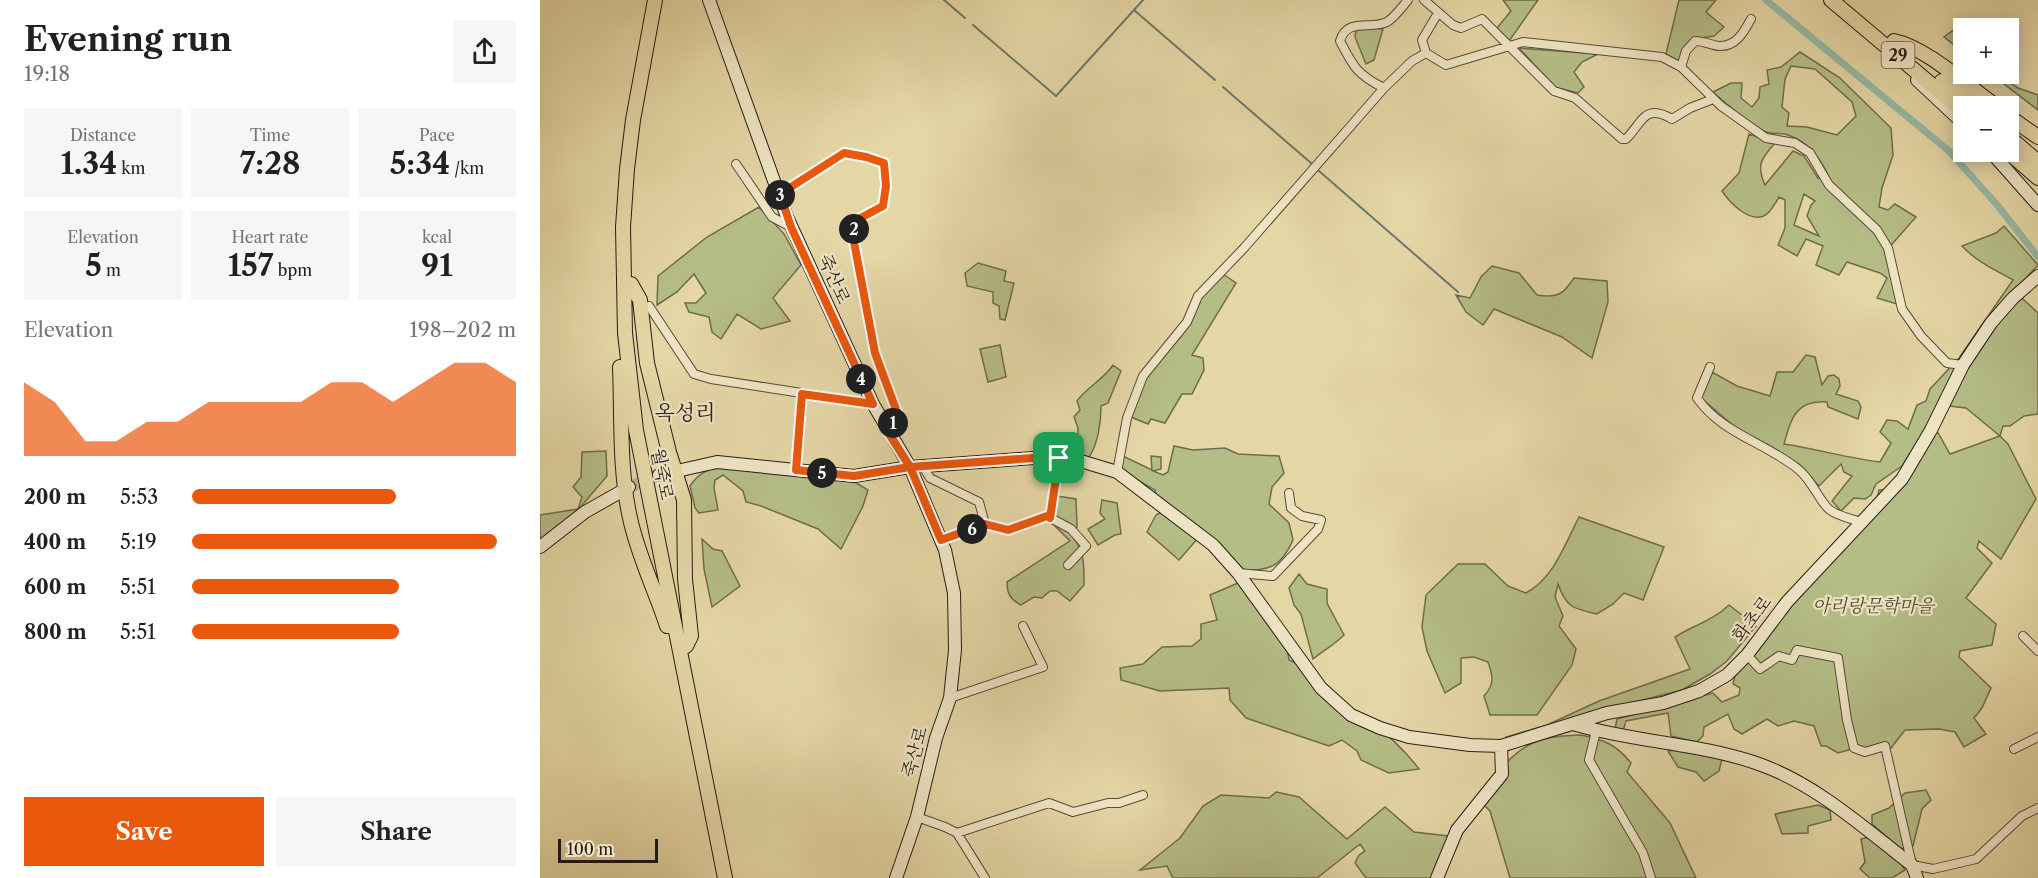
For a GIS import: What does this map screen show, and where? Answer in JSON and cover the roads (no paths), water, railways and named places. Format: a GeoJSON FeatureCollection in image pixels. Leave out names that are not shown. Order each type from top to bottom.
{"type":"FeatureCollection","features":[{"type":"Feature","properties":{"kind":"main road","name":"월죽로"},"geometry":{"type":"LineString","coordinates":[[655,0],[633,120],[627,169],[623,260],[625,333],[636,430],[725,878]]}},
{"type":"Feature","properties":{"kind":"main road","name":"월죽로"},"geometry":{"type":"LineString","coordinates":[[664,0],[636,160],[632,284],[638,381],[686,646],[734,878]]}},
{"type":"Feature","properties":{"kind":"main road","name":"29"},"geometry":{"type":"LineString","coordinates":[[1831,0],[1960,96]]}},
{"type":"Feature","properties":{"kind":"main road","name":"29"},"geometry":{"type":"LineString","coordinates":[[1845,0],[1953,102]]}},
{"type":"Feature","properties":{"kind":"main road"},"geometry":{"type":"LineString","coordinates":[[1893,45],[1908,44],[1982,96]]}},
{"type":"Feature","properties":{"kind":"main road"},"geometry":{"type":"LineString","coordinates":[[2019,124],[2038,137]]}},
{"type":"Feature","properties":{"kind":"main road"},"geometry":{"type":"LineString","coordinates":[[2019,146],[2038,162]]}},
{"type":"Feature","properties":{"kind":"main road"},"geometry":{"type":"LineString","coordinates":[[2019,162],[2038,178]]}},
{"type":"Feature","properties":{"kind":"main road"},"geometry":{"type":"LineString","coordinates":[[632,284],[640,300],[647,363],[684,500],[685,579],[691,636],[686,646]]}},
{"type":"Feature","properties":{"kind":"main road"},"geometry":{"type":"LineString","coordinates":[[625,333],[619,344],[627,488],[641,561],[658,597],[670,633],[674,655],[681,663]]}},
{"type":"Feature","properties":{"kind":"street","name":"죽산로"},"geometry":{"type":"LineString","coordinates":[[709,0],[791,227],[873,404],[910,467],[941,540],[954,593],[955,650],[950,698],[936,738],[916,817],[896,878]]}},
{"type":"Feature","properties":{"kind":"street"},"geometry":{"type":"LineString","coordinates":[[1384,88],[1359,74],[1340,40],[1341,36],[1351,27],[1386,22],[1408,0]]}},
{"type":"Feature","properties":{"kind":"street"},"geometry":{"type":"LineString","coordinates":[[1424,0],[1453,25],[1461,28],[1482,19],[1554,91],[1575,98],[1622,139],[1626,140],[1650,112],[1660,112],[1672,119],[1690,108],[1713,99]]}},
{"type":"Feature","properties":{"kind":"street"},"geometry":{"type":"LineString","coordinates":[[1438,13],[1422,40],[1426,53],[1446,64],[1523,42],[1662,57],[1681,67],[1713,99],[1766,138],[1795,143],[1810,153],[1829,184],[1876,230],[1888,248],[1902,309],[1921,336],[1947,363],[1963,365]]}},
{"type":"Feature","properties":{"kind":"street"},"geometry":{"type":"LineString","coordinates":[[1681,67],[1686,51],[1695,41],[1719,46],[1732,44],[1744,33],[1751,19]]}},
{"type":"Feature","properties":{"kind":"street"},"geometry":{"type":"LineString","coordinates":[[1893,45],[1911,74],[1953,114]]}},
{"type":"Feature","properties":{"kind":"street"},"geometry":{"type":"LineString","coordinates":[[1117,472],[1127,418],[1143,376],[1187,322],[1198,296],[1244,248],[1384,88],[1412,61],[1426,53]]}},
{"type":"Feature","properties":{"kind":"street"},"geometry":{"type":"LineString","coordinates":[[780,194],[844,153],[884,163],[886,186],[883,206],[853,222],[854,242],[875,353],[898,415],[888,432]]}},
{"type":"Feature","properties":{"kind":"street"},"geometry":{"type":"LineString","coordinates":[[1999,162],[2038,204]]}},
{"type":"Feature","properties":{"kind":"street"},"geometry":{"type":"LineString","coordinates":[[736,164],[772,217],[791,227]]}},
{"type":"Feature","properties":{"kind":"street","name":"화초로"},"geometry":{"type":"LineString","coordinates":[[659,475],[717,462],[854,476],[910,467],[924,468],[1047,457],[1074,459],[1117,472],[1198,531],[1238,573],[1320,688],[1351,715],[1380,728],[1409,737],[1470,745],[1501,746],[1607,713],[1663,703],[1699,691],[1727,675],[1747,655],[1787,602],[1902,479],[1931,430],[1963,365],[1991,323],[2013,298],[2038,276]]}},
{"type":"Feature","properties":{"kind":"street"},"geometry":{"type":"LineString","coordinates":[[649,306],[694,374],[711,379],[873,404]]}},
{"type":"Feature","properties":{"kind":"street"},"geometry":{"type":"LineString","coordinates":[[1710,367],[1697,398],[1702,405],[1734,432],[1800,470],[1830,510],[1861,522]]}},
{"type":"Feature","properties":{"kind":"street"},"geometry":{"type":"LineString","coordinates":[[796,470],[802,394]]}},
{"type":"Feature","properties":{"kind":"street"},"geometry":{"type":"LineString","coordinates":[[1050,518],[1059,458]]}},
{"type":"Feature","properties":{"kind":"street"},"geometry":{"type":"LineString","coordinates":[[924,468],[930,478],[979,502],[985,524]]}},
{"type":"Feature","properties":{"kind":"street"},"geometry":{"type":"LineString","coordinates":[[540,547],[585,512],[627,488]]}},
{"type":"Feature","properties":{"kind":"street"},"geometry":{"type":"LineString","coordinates":[[1238,573],[1273,576],[1318,529],[1321,520],[1302,516],[1291,508],[1289,493]]}},
{"type":"Feature","properties":{"kind":"street"},"geometry":{"type":"LineString","coordinates":[[941,540],[985,524],[1008,530],[1047,516],[1071,529],[1086,546],[1068,565]]}},
{"type":"Feature","properties":{"kind":"street"},"geometry":{"type":"LineString","coordinates":[[950,698],[1043,667],[1023,626]]}},
{"type":"Feature","properties":{"kind":"street"},"geometry":{"type":"LineString","coordinates":[[2023,636],[2038,651]]}},
{"type":"Feature","properties":{"kind":"street"},"geometry":{"type":"LineString","coordinates":[[1747,655],[1760,669],[1779,656],[1792,660],[1797,650],[1838,658],[1847,720],[1854,748],[1865,752],[1885,746],[1917,878]]}},
{"type":"Feature","properties":{"kind":"street"},"geometry":{"type":"LineString","coordinates":[[1572,724],[1596,731],[1715,753],[1755,763],[1781,773],[1818,794],[1912,865],[1933,869],[1976,859],[2022,816],[2038,808]]}},
{"type":"Feature","properties":{"kind":"street"},"geometry":{"type":"LineString","coordinates":[[1596,731],[1588,760],[1643,853],[1651,878]]}},
{"type":"Feature","properties":{"kind":"street"},"geometry":{"type":"LineString","coordinates":[[2014,749],[2038,737]]}},
{"type":"Feature","properties":{"kind":"street"},"geometry":{"type":"LineString","coordinates":[[1437,878],[1457,830],[1502,774],[1501,746]]}},
{"type":"Feature","properties":{"kind":"street"},"geometry":{"type":"LineString","coordinates":[[957,833],[1049,803],[1073,812],[1108,803],[1119,803],[1143,795]]}},
{"type":"Feature","properties":{"kind":"street"},"geometry":{"type":"LineString","coordinates":[[916,817],[957,833],[985,878]]}},
{"type":"Feature","properties":{"kind":"waterway"},"geometry":{"type":"LineString","coordinates":[[944,0],[965,18]]}},
{"type":"Feature","properties":{"kind":"waterway"},"geometry":{"type":"LineString","coordinates":[[973,25],[1056,96],[1143,0]]}},
{"type":"Feature","properties":{"kind":"waterway"},"geometry":{"type":"LineString","coordinates":[[1766,0],[1949,151],[1998,206],[2038,257]]}},
{"type":"Feature","properties":{"kind":"waterway"},"geometry":{"type":"LineString","coordinates":[[1134,10],[1215,80]]}},
{"type":"Feature","properties":{"kind":"waterway"},"geometry":{"type":"LineString","coordinates":[[1223,87],[1311,163]]}},
{"type":"Feature","properties":{"kind":"waterway"},"geometry":{"type":"LineString","coordinates":[[1319,171],[1458,292]]}},
{"type":"Feature","properties":{"kind":"tunnel"},"geometry":{"type":"LineString","coordinates":[[629,487],[659,475]]}},
{"type":"Feature","properties":{"kind":"district","name":"옥성리"},"geometry":{"type":"Point","coordinates":[685,413]}},
{"type":"Feature","properties":{"kind":"park label","name":"아리랑문학마을"},"geometry":{"type":"Point","coordinates":[1873,606]}}]}
